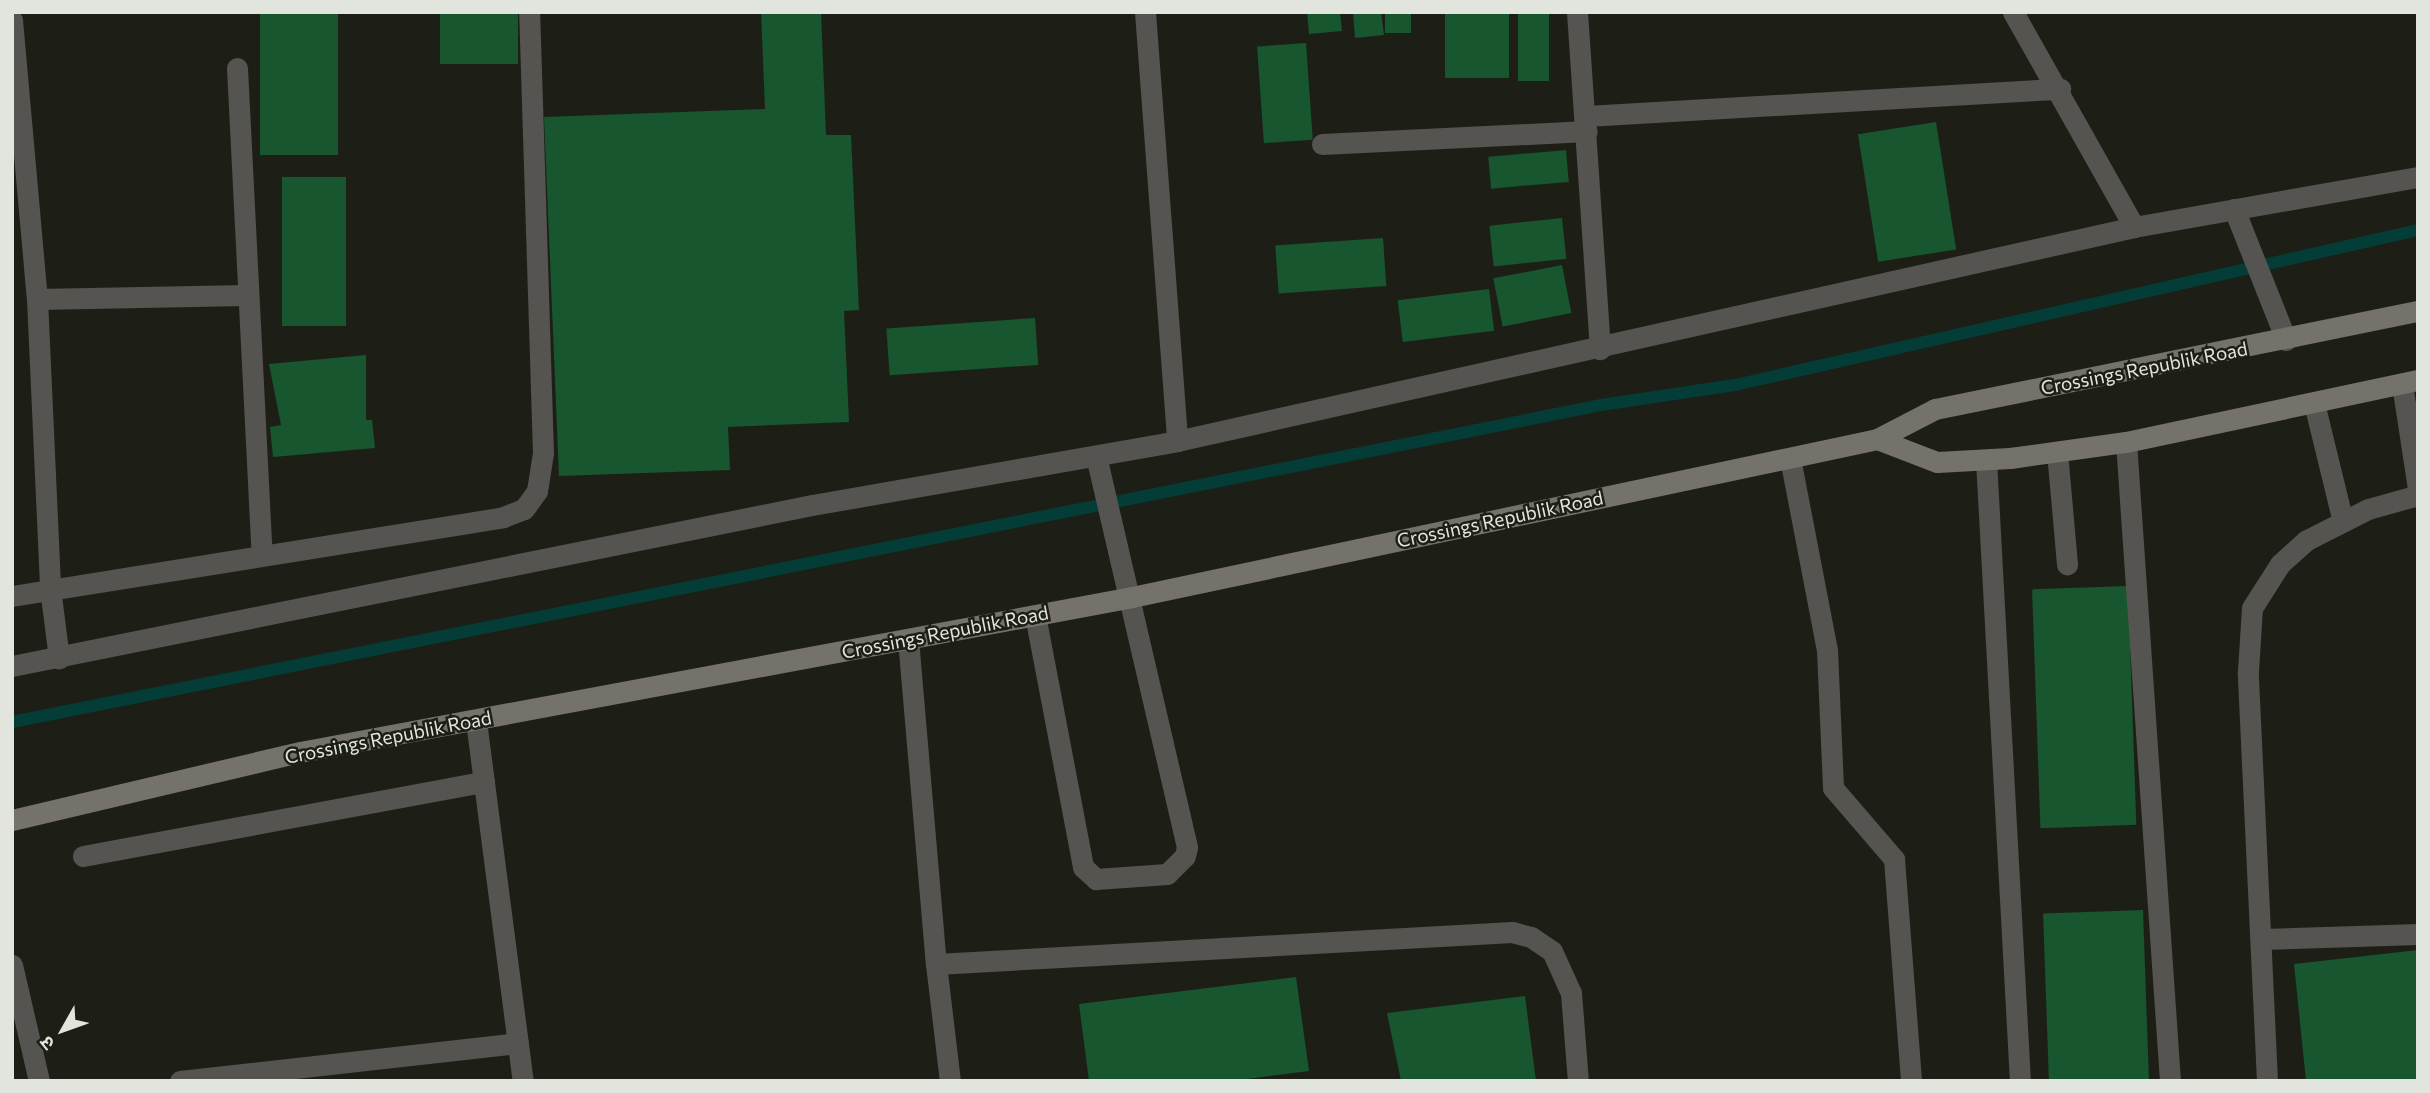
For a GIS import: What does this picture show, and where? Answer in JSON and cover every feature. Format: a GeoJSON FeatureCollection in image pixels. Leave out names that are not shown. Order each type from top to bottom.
{"type":"FeatureCollection","features":[{"type":"Feature","properties":{"kind":"street"},"geometry":{"type":"LineString","coordinates":[[12,596],[503,517],[524,509],[537,491],[543,453],[529,12]]}},
{"type":"Feature","properties":{"kind":"street"},"geometry":{"type":"LineString","coordinates":[[1145,12],[1177,440]]}},
{"type":"Feature","properties":{"kind":"street"},"geometry":{"type":"LineString","coordinates":[[1577,12],[1600,349]]}},
{"type":"Feature","properties":{"kind":"street"},"geometry":{"type":"LineString","coordinates":[[2013,12],[2060,89],[2134,227]]}},
{"type":"Feature","properties":{"kind":"street"},"geometry":{"type":"LineString","coordinates":[[12,20],[37,299],[50,588],[59,658]]}},
{"type":"Feature","properties":{"kind":"street"},"geometry":{"type":"LineString","coordinates":[[237,68],[246,295],[262,555]]}},
{"type":"Feature","properties":{"kind":"street"},"geometry":{"type":"LineString","coordinates":[[1322,144],[2060,89]]}},
{"type":"Feature","properties":{"kind":"street"},"geometry":{"type":"LineString","coordinates":[[12,666],[812,505],[1177,440],[1600,349],[2134,227],[2418,177]]}},
{"type":"Feature","properties":{"kind":"street"},"geometry":{"type":"LineString","coordinates":[[2234,209],[2286,340]]}},
{"type":"Feature","properties":{"kind":"street"},"geometry":{"type":"LineString","coordinates":[[37,299],[246,295]]}},
{"type":"Feature","properties":{"kind":"street","name":"Crossings Republik Road"},"geometry":{"type":"LineString","coordinates":[[12,820],[300,752],[1132,597],[1877,439],[1936,409],[2286,340],[2418,311]]}},
{"type":"Feature","properties":{"kind":"street"},"geometry":{"type":"LineString","coordinates":[[1877,439],[1918,458],[1986,460],[2126,442],[2410,382],[2418,488]]}},
{"type":"Feature","properties":{"kind":"street"},"geometry":{"type":"LineString","coordinates":[[2314,402],[2343,522]]}},
{"type":"Feature","properties":{"kind":"street"},"geometry":{"type":"LineString","coordinates":[[2126,442],[2170,1081]]}},
{"type":"Feature","properties":{"kind":"street"},"geometry":{"type":"LineString","coordinates":[[2057,452],[2067,565]]}},
{"type":"Feature","properties":{"kind":"street"},"geometry":{"type":"LineString","coordinates":[[1035,615],[1083,867],[1096,879],[1167,874],[1185,856],[1187,847],[1132,597],[1096,456]]}},
{"type":"Feature","properties":{"kind":"street"},"geometry":{"type":"LineString","coordinates":[[1790,457],[1827,650],[1833,788],[1894,859],[1911,1081]]}},
{"type":"Feature","properties":{"kind":"street"},"geometry":{"type":"LineString","coordinates":[[1986,460],[2021,1081]]}},
{"type":"Feature","properties":{"kind":"street"},"geometry":{"type":"LineString","coordinates":[[2267,1081],[2249,671],[2252,608],[2280,564],[2307,540],[2343,522],[2418,495]]}},
{"type":"Feature","properties":{"kind":"street"},"geometry":{"type":"LineString","coordinates":[[908,639],[936,964],[950,1081]]}},
{"type":"Feature","properties":{"kind":"street"},"geometry":{"type":"LineString","coordinates":[[476,720],[523,1081]]}},
{"type":"Feature","properties":{"kind":"street"},"geometry":{"type":"LineString","coordinates":[[83,856],[484,782]]}},
{"type":"Feature","properties":{"kind":"street"},"geometry":{"type":"LineString","coordinates":[[936,964],[1512,932],[1531,937],[1552,951],[1567,982],[1578,1081]]}},
{"type":"Feature","properties":{"kind":"street"},"geometry":{"type":"LineString","coordinates":[[2261,939],[2418,934]]}},
{"type":"Feature","properties":{"kind":"street"},"geometry":{"type":"LineString","coordinates":[[12,965],[39,1081]]}},
{"type":"Feature","properties":{"kind":"street"},"geometry":{"type":"LineString","coordinates":[[180,1081],[518,1043]]}},
{"type":"Feature","properties":{"kind":"building"},"geometry":{"type":"Polygon","coordinates":[[[260,12],[338,12],[338,155],[260,155],[260,12]]]}},
{"type":"Feature","properties":{"kind":"building"},"geometry":{"type":"Polygon","coordinates":[[[440,12],[518,12],[518,64],[440,64],[440,12]]]}},
{"type":"Feature","properties":{"kind":"building"},"geometry":{"type":"Polygon","coordinates":[[[761,12],[821,12],[826,135],[851,135],[859,310],[844,311],[849,422],[728,427],[730,470],[559,476],[544,117],[765,109],[761,12]]]}},
{"type":"Feature","properties":{"kind":"building"},"geometry":{"type":"Polygon","coordinates":[[[1307,12],[1340,12],[1342,31],[1309,34],[1307,12]]]}},
{"type":"Feature","properties":{"kind":"building"},"geometry":{"type":"Polygon","coordinates":[[[1353,12],[1381,12],[1384,35],[1355,38],[1353,12]]]}},
{"type":"Feature","properties":{"kind":"building"},"geometry":{"type":"Polygon","coordinates":[[[1385,12],[1411,12],[1411,33],[1385,33],[1385,12]]]}},
{"type":"Feature","properties":{"kind":"building"},"geometry":{"type":"Polygon","coordinates":[[[1445,12],[1509,12],[1509,78],[1445,78],[1445,12]]]}},
{"type":"Feature","properties":{"kind":"building"},"geometry":{"type":"Polygon","coordinates":[[[1518,12],[1549,12],[1549,81],[1518,81],[1518,12]]]}},
{"type":"Feature","properties":{"kind":"building"},"geometry":{"type":"Polygon","coordinates":[[[1306,43],[1313,140],[1264,143],[1257,46],[1306,43]]]}},
{"type":"Feature","properties":{"kind":"building"},"geometry":{"type":"Polygon","coordinates":[[[1936,122],[1956,249],[1878,262],[1858,134],[1936,122]]]}},
{"type":"Feature","properties":{"kind":"building"},"geometry":{"type":"Polygon","coordinates":[[[1566,150],[1569,182],[1491,189],[1488,157],[1566,150]]]}},
{"type":"Feature","properties":{"kind":"building"},"geometry":{"type":"Polygon","coordinates":[[[282,177],[346,177],[346,326],[282,326],[282,177]]]}},
{"type":"Feature","properties":{"kind":"building"},"geometry":{"type":"Polygon","coordinates":[[[1562,218],[1566,259],[1494,266],[1489,226],[1562,218]]]}},
{"type":"Feature","properties":{"kind":"building"},"geometry":{"type":"Polygon","coordinates":[[[1383,238],[1386,286],[1279,293],[1275,246],[1383,238]]]}},
{"type":"Feature","properties":{"kind":"building"},"geometry":{"type":"Polygon","coordinates":[[[1562,265],[1571,313],[1503,326],[1493,278],[1562,265]]]}},
{"type":"Feature","properties":{"kind":"building"},"geometry":{"type":"Polygon","coordinates":[[[1489,289],[1494,331],[1403,342],[1398,300],[1489,289]]]}},
{"type":"Feature","properties":{"kind":"building"},"geometry":{"type":"Polygon","coordinates":[[[1035,318],[1038,365],[890,375],[886,328],[1035,318]]]}},
{"type":"Feature","properties":{"kind":"building"},"geometry":{"type":"Polygon","coordinates":[[[366,355],[366,420],[372,420],[375,448],[273,457],[270,427],[281,425],[269,364],[366,355]]]}},
{"type":"Feature","properties":{"kind":"building"},"geometry":{"type":"Polygon","coordinates":[[[2128,586],[2136,825],[2040,828],[2032,589],[2128,586]]]}},
{"type":"Feature","properties":{"kind":"building"},"geometry":{"type":"Polygon","coordinates":[[[2143,910],[2149,1081],[2049,1081],[2043,913],[2143,910]]]}},
{"type":"Feature","properties":{"kind":"building"},"geometry":{"type":"Polygon","coordinates":[[[2418,950],[2418,1081],[2306,1081],[2294,964],[2418,950]]]}},
{"type":"Feature","properties":{"kind":"building"},"geometry":{"type":"Polygon","coordinates":[[[1296,977],[1309,1071],[1231,1081],[1089,1081],[1079,1004],[1296,977]]]}},
{"type":"Feature","properties":{"kind":"building"},"geometry":{"type":"Polygon","coordinates":[[[1525,996],[1536,1081],[1401,1081],[1387,1013],[1525,996]]]}},
{"type":"Feature","properties":{"kind":"waterway"},"geometry":{"type":"LineString","coordinates":[[12,722],[1601,405],[1735,385],[2418,230]]}}]}
